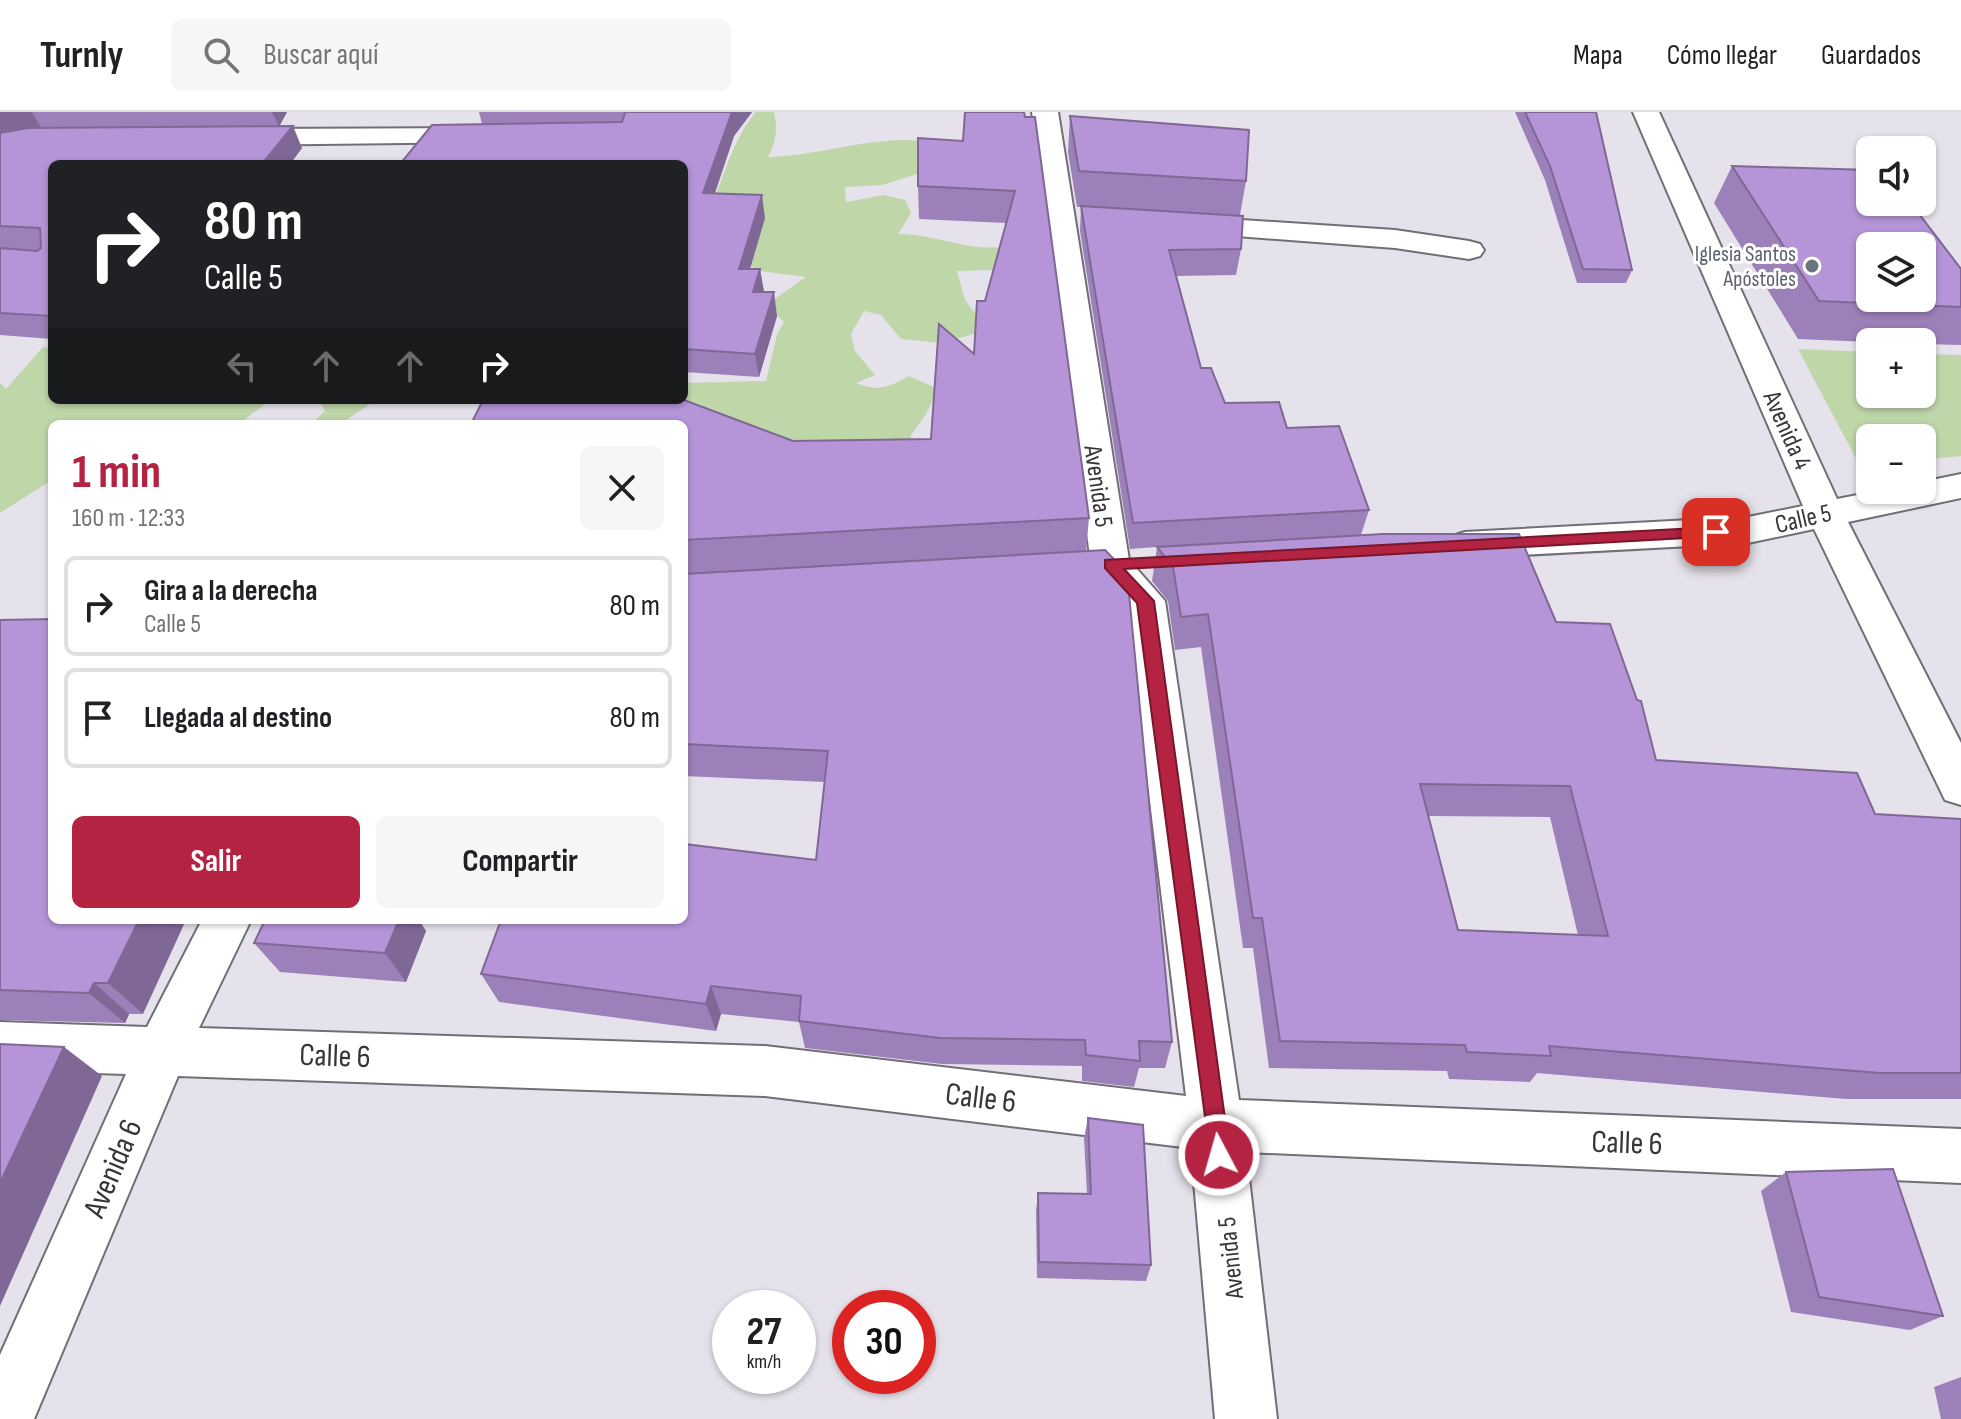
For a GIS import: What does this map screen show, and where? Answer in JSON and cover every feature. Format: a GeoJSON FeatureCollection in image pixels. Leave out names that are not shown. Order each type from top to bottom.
{"type":"FeatureCollection","features":[{"type":"Feature","properties":{"kind":"street","name":"Avenida 5"},"geometry":{"type":"LineString","coordinates":[[1045,112],[1075,219],[1094,565],[1145,601],[1216,1125],[1246,1419]]}},
{"type":"Feature","properties":{"kind":"street","name":"Avenida 4"},"geometry":{"type":"LineString","coordinates":[[1646,112],[1825,513],[1961,787]]}},
{"type":"Feature","properties":{"kind":"street"},"geometry":{"type":"LineString","coordinates":[[209,137],[511,136]]}},
{"type":"Feature","properties":{"kind":"street"},"geometry":{"type":"LineString","coordinates":[[1152,223],[1395,239],[1469,250]]}},
{"type":"Feature","properties":{"kind":"street","name":"Calle 5"},"geometry":{"type":"LineString","coordinates":[[1429,547],[1748,530],[1961,486]]}},
{"type":"Feature","properties":{"kind":"street"},"geometry":{"type":"LineString","coordinates":[[1094,565],[1158,562]]}},
{"type":"Feature","properties":{"kind":"street","name":"Avenida 6"},"geometry":{"type":"LineString","coordinates":[[3,1419],[163,1049],[225,924]]}},
{"type":"Feature","properties":{"kind":"street","name":"Calle 6"},"geometry":{"type":"LineString","coordinates":[[0,1046],[765,1071],[1216,1125],[1961,1156]]}},
{"type":"Feature","properties":{"kind":"green space"},"geometry":{"type":"Polygon","coordinates":[[[756,112],[774,112],[776,135],[768,157],[889,141],[963,145],[958,169],[917,174],[882,185],[845,187],[846,202],[884,195],[905,200],[911,213],[898,234],[976,247],[1003,247],[995,270],[957,271],[965,300],[988,330],[941,343],[901,339],[881,315],[864,311],[851,334],[855,351],[875,375],[856,383],[883,387],[909,376],[938,389],[910,437],[934,456],[932,486],[688,425],[688,420],[684,420],[688,383],[766,381],[777,335],[784,322],[766,305],[806,277],[761,271],[731,257],[709,211],[748,123],[756,112]]]}},
{"type":"Feature","properties":{"kind":"green space"},"geometry":{"type":"Polygon","coordinates":[[[43,347],[48,348],[48,404],[265,404],[244,420],[48,420],[48,483],[0,513],[0,383],[6,389],[43,347]]]}},
{"type":"Feature","properties":{"kind":"green space"},"geometry":{"type":"Polygon","coordinates":[[[1798,349],[1856,351],[1856,408],[1936,408],[1936,354],[1961,355],[1961,456],[1936,459],[1936,424],[1856,424],[1856,459],[1798,349]]]}},
{"type":"Feature","properties":{"kind":"green space"},"geometry":{"type":"Polygon","coordinates":[[[322,404],[370,404],[346,420],[315,420],[325,411],[322,404]]]}},
{"type":"Feature","properties":{"kind":"building"},"geometry":{"type":"Polygon","coordinates":[[[732,112],[703,193],[762,195],[739,269],[760,269],[753,292],[774,292],[755,354],[688,349],[688,160],[403,160],[432,125],[622,122],[625,113],[732,112]]]}},
{"type":"Feature","properties":{"kind":"building"},"geometry":{"type":"Polygon","coordinates":[[[965,112],[1024,112],[1025,117],[1035,117],[1089,518],[688,540],[688,420],[473,420],[481,404],[688,404],[688,402],[793,441],[931,439],[939,324],[974,354],[977,301],[985,301],[1015,191],[918,186],[918,138],[963,141],[965,112]]]}},
{"type":"Feature","properties":{"kind":"building"},"geometry":{"type":"Polygon","coordinates":[[[1525,112],[1596,112],[1632,270],[1583,269],[1550,166],[1525,112]]]}},
{"type":"Feature","properties":{"kind":"building"},"geometry":{"type":"Polygon","coordinates":[[[1070,116],[1249,130],[1246,181],[1079,171],[1070,116]]]}},
{"type":"Feature","properties":{"kind":"building"},"geometry":{"type":"Polygon","coordinates":[[[293,126],[265,160],[48,160],[48,316],[0,313],[0,248],[37,251],[41,248],[40,228],[0,226],[0,133],[28,128],[293,126]]]}},
{"type":"Feature","properties":{"kind":"building"},"geometry":{"type":"Polygon","coordinates":[[[1732,166],[1856,170],[1856,216],[1921,216],[1933,232],[1856,232],[1856,303],[1819,301],[1732,166]]]}},
{"type":"Feature","properties":{"kind":"building"},"geometry":{"type":"Polygon","coordinates":[[[1081,206],[1243,216],[1241,249],[1169,250],[1201,368],[1211,368],[1225,403],[1279,402],[1287,428],[1339,426],[1369,510],[1133,523],[1081,206]]]}},
{"type":"Feature","properties":{"kind":"building"},"geometry":{"type":"Polygon","coordinates":[[[1936,236],[1961,269],[1961,307],[1936,306],[1936,236]]]}},
{"type":"Feature","properties":{"kind":"building"},"geometry":{"type":"Polygon","coordinates":[[[1383,534],[1519,534],[1556,622],[1610,624],[1637,700],[1641,701],[1656,760],[1857,773],[1875,814],[1961,819],[1961,1073],[1880,1073],[1549,1046],[1551,1056],[1467,1052],[1465,1045],[1280,1041],[1262,918],[1253,918],[1208,614],[1181,617],[1173,567],[1157,547],[1383,534]],[[1420,784],[1458,930],[1608,936],[1570,786],[1420,784]]]}},
{"type":"Feature","properties":{"kind":"building"},"geometry":{"type":"Polygon","coordinates":[[[1105,550],[1127,573],[1172,1042],[1139,1041],[1140,1061],[1086,1055],[1085,1040],[940,1038],[799,1021],[801,996],[711,986],[706,1004],[481,974],[500,924],[688,924],[688,844],[816,860],[828,751],[688,744],[688,574],[1105,550]]]}},
{"type":"Feature","properties":{"kind":"building"},"geometry":{"type":"Polygon","coordinates":[[[48,619],[48,924],[137,924],[108,983],[94,983],[89,993],[0,990],[0,620],[48,619]]]}},
{"type":"Feature","properties":{"kind":"building"},"geometry":{"type":"Polygon","coordinates":[[[263,924],[397,924],[385,953],[254,943],[263,924]]]}},
{"type":"Feature","properties":{"kind":"building"},"geometry":{"type":"Polygon","coordinates":[[[0,1044],[64,1047],[0,1183],[0,1044]]]}},
{"type":"Feature","properties":{"kind":"building"},"geometry":{"type":"Polygon","coordinates":[[[1088,1118],[1143,1125],[1151,1265],[1039,1262],[1038,1193],[1091,1194],[1088,1118]]]}},
{"type":"Feature","properties":{"kind":"building"},"geometry":{"type":"Polygon","coordinates":[[[1893,1169],[1943,1316],[1819,1297],[1786,1172],[1893,1169]]]}},
{"type":"Feature","properties":{"kind":"place","name":"Iglesia Santos Apóstoles"},"geometry":{"type":"Point","coordinates":[1812,266]}},
{"type":"Feature","properties":{"kind":"route"},"geometry":{"type":"LineString","coordinates":[[1219,1155],[1145,601],[1110,564],[1716,532]]}}]}
